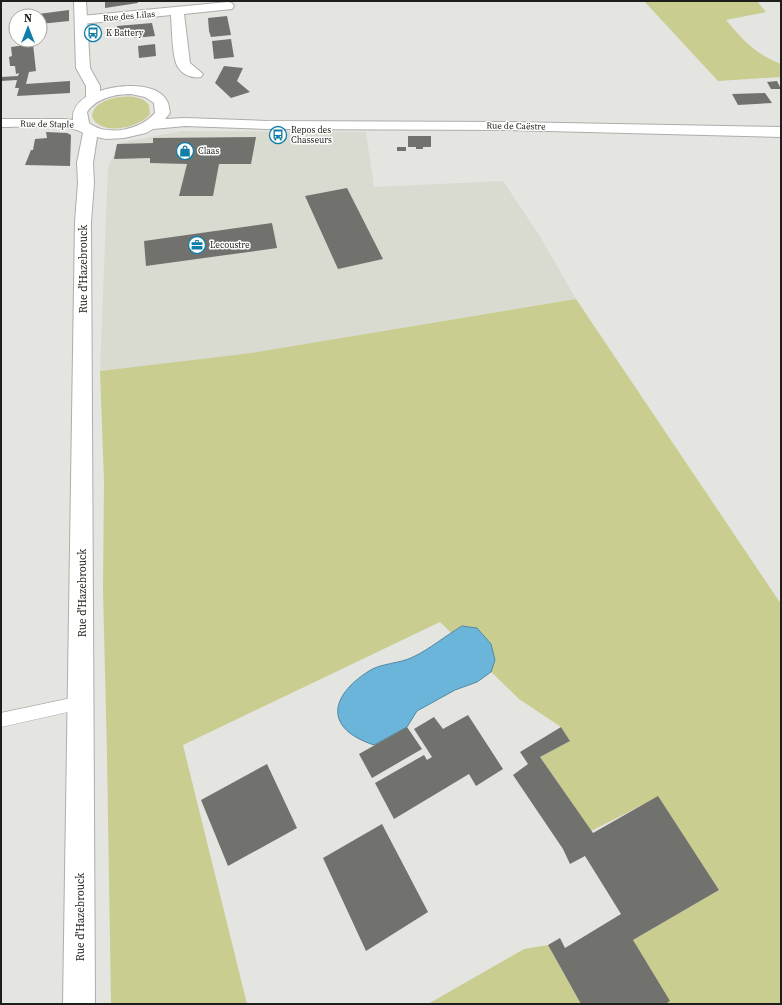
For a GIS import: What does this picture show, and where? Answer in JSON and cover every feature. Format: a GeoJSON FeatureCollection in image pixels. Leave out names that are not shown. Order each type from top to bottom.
{"type":"FeatureCollection","features":[{"type":"Feature","properties":{"kind":"street"},"geometry":{"type":"LineString","coordinates":[[80,1],[83,68],[93,86],[89,102]]}},
{"type":"Feature","properties":{"kind":"street","name":"Rue des Lilas"},"geometry":{"type":"LineString","coordinates":[[81,20],[228,6]]}},
{"type":"Feature","properties":{"kind":"street"},"geometry":{"type":"LineString","coordinates":[[177,11],[183,63],[188,69],[196,74]]}},
{"type":"Feature","properties":{"kind":"street","name":"Rue de Caëstre"},"geometry":{"type":"LineString","coordinates":[[83,54],[95,72],[106,79],[149,94],[183,110],[209,118],[251,124]]}},
{"type":"Feature","properties":{"kind":"street","name":"Rue de Staple"},"geometry":{"type":"LineString","coordinates":[[6,123],[47,118],[114,92],[138,91]]}},
{"type":"Feature","properties":{"kind":"street"},"geometry":{"type":"LineString","coordinates":[[150,125],[158,119],[162,113],[162,106],[159,100]]}},
{"type":"Feature","properties":{"kind":"street","name":"Rue d'Hazebrouck"},"geometry":{"type":"LineString","coordinates":[[79,1004],[83,222],[86,182],[85,163],[87,128],[79,116],[89,102]]}},
{"type":"Feature","properties":{"kind":"street","name":"Rue de Caëstre"},"geometry":{"type":"LineString","coordinates":[[150,125],[185,122],[507,126],[781,132]]}},
{"type":"Feature","properties":{"kind":"street","name":"Rue de Staple"},"geometry":{"type":"LineString","coordinates":[[6,123],[64,123],[113,135],[133,133],[150,125]]}},
{"type":"Feature","properties":{"kind":"street","name":"Rue d'Hazebrouck"},"geometry":{"type":"LineString","coordinates":[[86,182],[101,150],[113,135]]}},
{"type":"Feature","properties":{"kind":"lane"},"geometry":{"type":"LineString","coordinates":[[1,720],[81,703]]}},
{"type":"Feature","properties":{"kind":"shaded area"},"geometry":{"type":"Polygon","coordinates":[[[182,131],[366,132],[374,187],[503,181],[539,235],[576,299],[251,353],[100,371],[108,168],[118,143],[182,131]]]}},
{"type":"Feature","properties":{"kind":"green space"},"geometry":{"type":"Polygon","coordinates":[[[644,1],[757,1],[766,12],[726,20],[750,46],[764,56],[781,64],[781,77],[718,81],[644,1]]]}},
{"type":"Feature","properties":{"kind":"green space"},"geometry":{"type":"Polygon","coordinates":[[[119,97],[139,98],[143,100],[149,105],[150,114],[138,123],[120,128],[103,127],[96,123],[92,116],[96,108],[106,100],[119,97]]]}},
{"type":"Feature","properties":{"kind":"green space"},"geometry":{"type":"Polygon","coordinates":[[[576,299],[781,604],[781,1004],[665,1004],[633,940],[719,890],[658,797],[591,831],[540,757],[570,741],[561,727],[519,699],[440,622],[183,745],[247,1004],[111,1004],[103,590],[104,481],[100,371],[251,353],[576,299]]]}},
{"type":"Feature","properties":{"kind":"green space"},"geometry":{"type":"Polygon","coordinates":[[[548,945],[581,1004],[428,1004],[524,949],[548,945]]]}},
{"type":"Feature","properties":{"kind":"water"},"geometry":{"type":"Polygon","coordinates":[[[462,626],[477,628],[491,644],[495,660],[491,672],[477,682],[455,690],[417,711],[407,727],[374,745],[358,738],[347,730],[340,721],[338,712],[340,702],[346,691],[355,681],[374,668],[402,661],[419,654],[462,626]]]}},
{"type":"Feature","properties":{"kind":"building"},"geometry":{"type":"Polygon","coordinates":[[[105,1],[137,1],[138,3],[105,8],[105,1]]]}},
{"type":"Feature","properties":{"kind":"building"},"geometry":{"type":"Polygon","coordinates":[[[69,10],[69,21],[48,23],[48,13],[69,10]]]}},
{"type":"Feature","properties":{"kind":"building"},"geometry":{"type":"Polygon","coordinates":[[[227,16],[231,35],[211,37],[208,18],[227,16]]]}},
{"type":"Feature","properties":{"kind":"building"},"geometry":{"type":"Polygon","coordinates":[[[152,23],[155,36],[134,38],[134,31],[117,33],[117,26],[152,23]]]}},
{"type":"Feature","properties":{"kind":"building"},"geometry":{"type":"Polygon","coordinates":[[[231,39],[234,57],[214,59],[212,41],[231,39]]]}},
{"type":"Feature","properties":{"kind":"building"},"geometry":{"type":"Polygon","coordinates":[[[155,44],[156,56],[139,58],[138,46],[155,44]]]}},
{"type":"Feature","properties":{"kind":"building"},"geometry":{"type":"Polygon","coordinates":[[[11,48],[33,48],[36,71],[29,72],[26,84],[70,81],[70,93],[17,96],[19,88],[15,88],[17,80],[1,81],[1,77],[18,76],[19,73],[16,74],[15,66],[10,66],[9,57],[12,56],[11,48]]]}},
{"type":"Feature","properties":{"kind":"building"},"geometry":{"type":"Polygon","coordinates":[[[224,66],[243,68],[237,81],[250,92],[231,98],[215,83],[224,66]]]}},
{"type":"Feature","properties":{"kind":"building"},"geometry":{"type":"Polygon","coordinates":[[[777,81],[781,89],[771,89],[767,82],[777,81]]]}},
{"type":"Feature","properties":{"kind":"building"},"geometry":{"type":"Polygon","coordinates":[[[765,93],[772,103],[738,105],[732,94],[765,93]]]}},
{"type":"Feature","properties":{"kind":"building"},"geometry":{"type":"Polygon","coordinates":[[[46,132],[67,133],[71,135],[70,166],[25,165],[31,150],[33,150],[35,139],[47,138],[46,132]]]}},
{"type":"Feature","properties":{"kind":"building"},"geometry":{"type":"Polygon","coordinates":[[[408,136],[431,136],[431,147],[416,149],[416,147],[408,147],[408,136]]]}},
{"type":"Feature","properties":{"kind":"building","name":"Claas"},"geometry":{"type":"Polygon","coordinates":[[[256,137],[251,164],[219,164],[213,196],[179,196],[187,164],[150,163],[150,158],[114,159],[117,144],[153,143],[153,138],[256,137]]]}},
{"type":"Feature","properties":{"kind":"building"},"geometry":{"type":"Polygon","coordinates":[[[397,147],[406,147],[406,151],[397,151],[397,147]]]}},
{"type":"Feature","properties":{"kind":"building"},"geometry":{"type":"Polygon","coordinates":[[[347,188],[383,259],[338,269],[305,196],[347,188]]]}},
{"type":"Feature","properties":{"kind":"building"},"geometry":{"type":"Polygon","coordinates":[[[272,223],[277,248],[146,266],[144,241],[272,223]]]}},
{"type":"Feature","properties":{"kind":"building"},"geometry":{"type":"Polygon","coordinates":[[[468,715],[503,769],[476,786],[469,774],[394,819],[375,783],[424,755],[427,760],[432,757],[414,729],[434,717],[443,729],[468,715]]]}},
{"type":"Feature","properties":{"kind":"building"},"geometry":{"type":"Polygon","coordinates":[[[407,727],[422,749],[372,778],[359,754],[407,727]]]}},
{"type":"Feature","properties":{"kind":"building"},"geometry":{"type":"Polygon","coordinates":[[[561,727],[570,741],[540,757],[593,833],[658,796],[719,890],[633,940],[670,1001],[665,1004],[581,1004],[548,945],[560,938],[565,948],[621,914],[585,856],[570,864],[563,849],[513,775],[528,764],[520,752],[561,727]]]}},
{"type":"Feature","properties":{"kind":"building"},"geometry":{"type":"Polygon","coordinates":[[[267,764],[297,828],[228,866],[201,800],[267,764]]]}},
{"type":"Feature","properties":{"kind":"building"},"geometry":{"type":"Polygon","coordinates":[[[382,824],[428,912],[366,951],[323,858],[382,824]]]}},
{"type":"Feature","properties":{"kind":"place","name":"K Battery"},"geometry":{"type":"Point","coordinates":[93,33]}},
{"type":"Feature","properties":{"kind":"place","name":"Repos des Chasseurs"},"geometry":{"type":"Point","coordinates":[278,135]}},
{"type":"Feature","properties":{"kind":"place","name":"Claas"},"geometry":{"type":"Point","coordinates":[185,151]}},
{"type":"Feature","properties":{"kind":"place","name":"Lecoustre"},"geometry":{"type":"Point","coordinates":[197,245]}}]}
